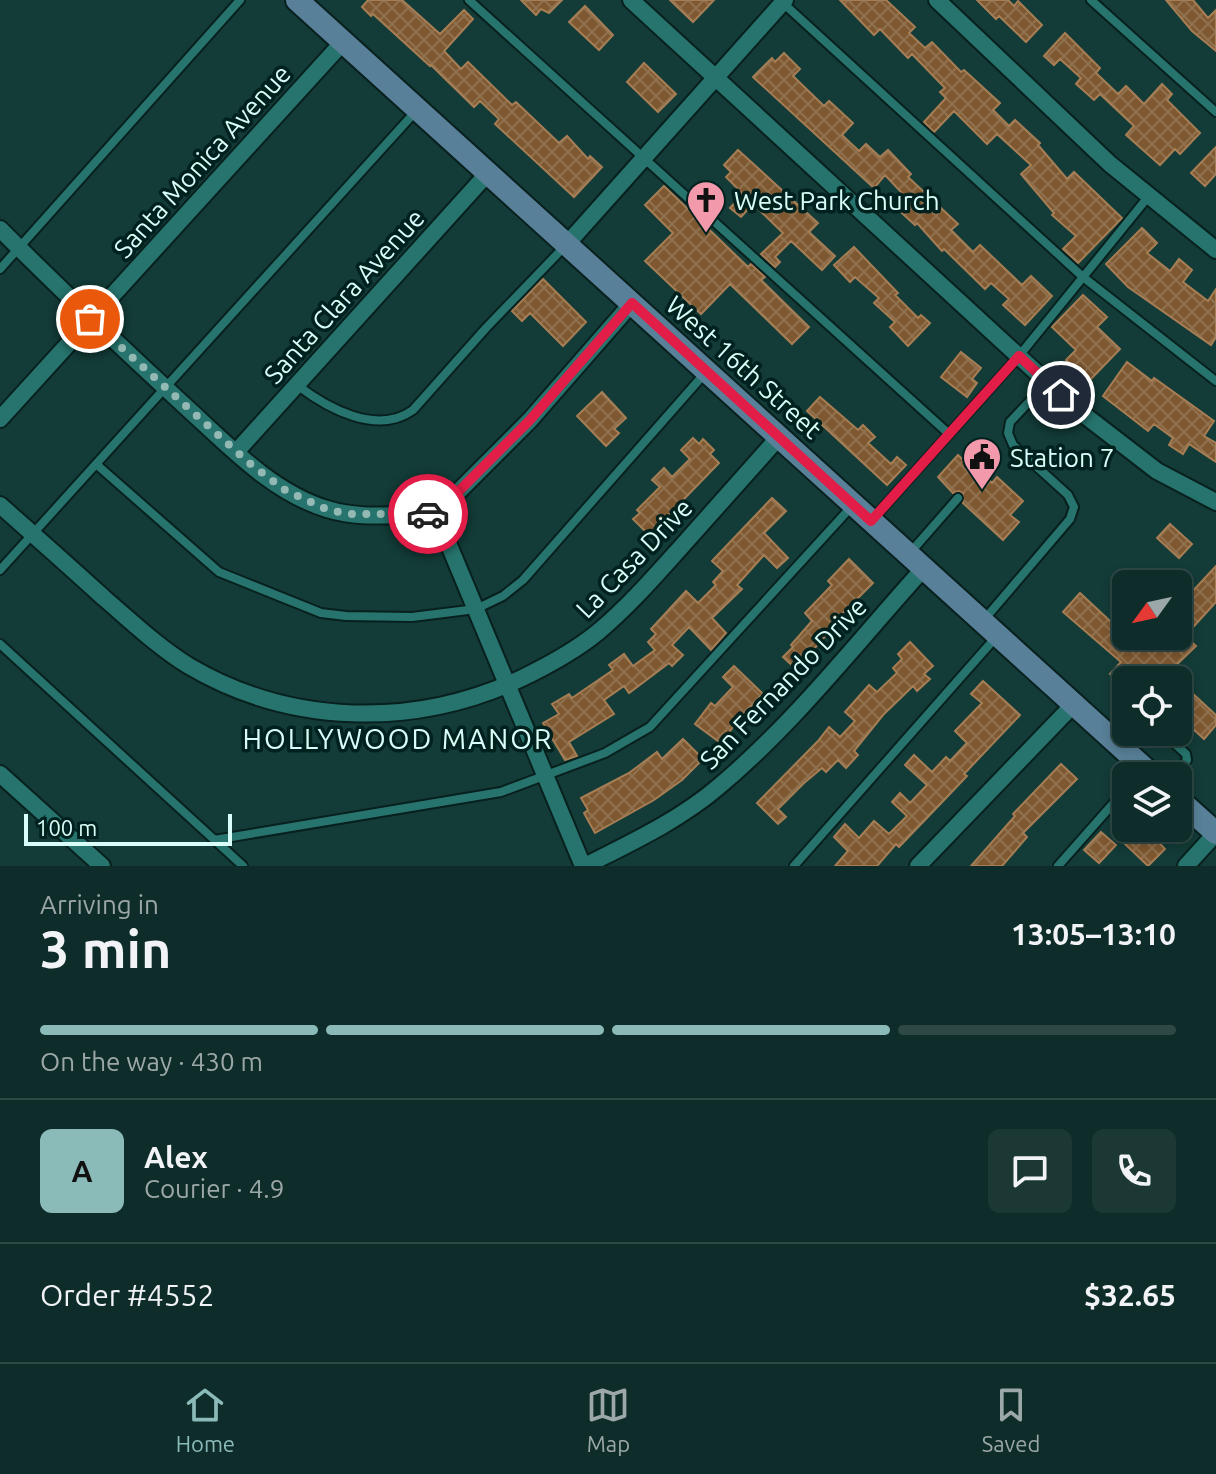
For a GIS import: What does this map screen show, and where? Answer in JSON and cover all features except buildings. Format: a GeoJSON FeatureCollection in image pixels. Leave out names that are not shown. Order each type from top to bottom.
{"type":"FeatureCollection","features":[{"type":"Feature","properties":{"kind":"main road","name":"West 16th Street"},"geometry":{"type":"LineString","coordinates":[[297,0],[1074,704],[1112,731]]}},
{"type":"Feature","properties":{"kind":"main road"},"geometry":{"type":"LineString","coordinates":[[1192,812],[1216,833]]}},
{"type":"Feature","properties":{"kind":"street"},"geometry":{"type":"LineString","coordinates":[[631,0],[1074,407],[1157,471],[1216,502]]}},
{"type":"Feature","properties":{"kind":"street"},"geometry":{"type":"LineString","coordinates":[[937,0],[1148,197],[1216,250]]}},
{"type":"Feature","properties":{"kind":"street"},"geometry":{"type":"LineString","coordinates":[[567,244],[783,1]]}},
{"type":"Feature","properties":{"kind":"street","name":"Santa Monica Avenue"},"geometry":{"type":"LineString","coordinates":[[0,419],[343,42]]}},
{"type":"Feature","properties":{"kind":"street","name":"Santa Clara Avenue"},"geometry":{"type":"LineString","coordinates":[[236,452],[488,173]]}},
{"type":"Feature","properties":{"kind":"street"},"geometry":{"type":"LineString","coordinates":[[0,229],[90,319],[236,452],[285,490],[328,510],[361,515],[436,514],[530,420],[632,303]]}},
{"type":"Feature","properties":{"kind":"street","name":"La Casa Drive"},"geometry":{"type":"LineString","coordinates":[[0,505],[141,630],[189,665],[242,692],[298,708],[357,715],[417,711],[475,697],[507,685],[546,667],[596,634],[641,592],[779,437]]}},
{"type":"Feature","properties":{"kind":"street"},"geometry":{"type":"LineString","coordinates":[[436,514],[584,866]]}},
{"type":"Feature","properties":{"kind":"street","name":"San Fernando Drive"},"geometry":{"type":"LineString","coordinates":[[584,866],[646,835],[715,790],[776,733],[916,561]]}},
{"type":"Feature","properties":{"kind":"street"},"geometry":{"type":"LineString","coordinates":[[918,866],[1074,704]]}},
{"type":"Feature","properties":{"kind":"street"},"geometry":{"type":"LineString","coordinates":[[0,774],[102,866]]}},
{"type":"Feature","properties":{"kind":"street"},"geometry":{"type":"LineString","coordinates":[[1186,866],[1216,833]]}},
{"type":"Feature","properties":{"kind":"lane"},"geometry":{"type":"LineString","coordinates":[[0,269],[240,0]]}},
{"type":"Feature","properties":{"kind":"lane"},"geometry":{"type":"LineString","coordinates":[[469,0],[949,434]]}},
{"type":"Feature","properties":{"kind":"lane"},"geometry":{"type":"LineString","coordinates":[[1091,0],[1216,112]]}},
{"type":"Feature","properties":{"kind":"lane"},"geometry":{"type":"LineString","coordinates":[[783,1],[1083,277],[1216,381]]}},
{"type":"Feature","properties":{"kind":"lane"},"geometry":{"type":"LineString","coordinates":[[0,570],[417,109]]}},
{"type":"Feature","properties":{"kind":"lane"},"geometry":{"type":"LineString","coordinates":[[871,521],[1019,356],[1148,197]]}},
{"type":"Feature","properties":{"kind":"lane"},"geometry":{"type":"LineString","coordinates":[[297,385],[338,412],[399,420],[413,410],[567,244]]}},
{"type":"Feature","properties":{"kind":"lane"},"geometry":{"type":"LineString","coordinates":[[96,464],[219,572],[272,596],[321,613],[346,616],[412,617],[476,609],[503,596],[523,580],[707,371]]}},
{"type":"Feature","properties":{"kind":"lane"},"geometry":{"type":"LineString","coordinates":[[794,866],[990,628],[1070,519],[1074,507],[1068,495],[1013,445],[1008,433],[1010,422],[1047,383]]}},
{"type":"Feature","properties":{"kind":"lane"},"geometry":{"type":"LineString","coordinates":[[916,561],[958,498]]}},
{"type":"Feature","properties":{"kind":"lane"},"geometry":{"type":"LineString","coordinates":[[214,840],[501,792],[605,753],[650,727],[854,505]]}},
{"type":"Feature","properties":{"kind":"lane"},"geometry":{"type":"LineString","coordinates":[[0,644],[243,866]]}},
{"type":"Feature","properties":{"kind":"lane"},"geometry":{"type":"LineString","coordinates":[[1177,746],[1186,754],[1186,762]]}},
{"type":"Feature","properties":{"kind":"lane"},"geometry":{"type":"LineString","coordinates":[[1058,866],[1112,805]]}},
{"type":"Feature","properties":{"kind":"way so far"},"geometry":{"type":"LineString","coordinates":[[90,319],[248,462],[285,490],[328,510],[351,514],[428,514]]}},
{"type":"Feature","properties":{"kind":"place","name":"West Park Church"},"geometry":{"type":"Point","coordinates":[706,234]}},
{"type":"Feature","properties":{"kind":"place","name":"Station 7"},"geometry":{"type":"Point","coordinates":[982,491]}},
{"type":"Feature","properties":{"kind":"district","name":"HOLLYWOOD MANOR"},"geometry":{"type":"Point","coordinates":[398,738]}},
{"type":"Feature","properties":{"kind":"route"},"geometry":{"type":"LineString","coordinates":[[428,514],[436,514],[530,420],[632,303],[871,521],[1019,356],[1061,395]]}}]}
